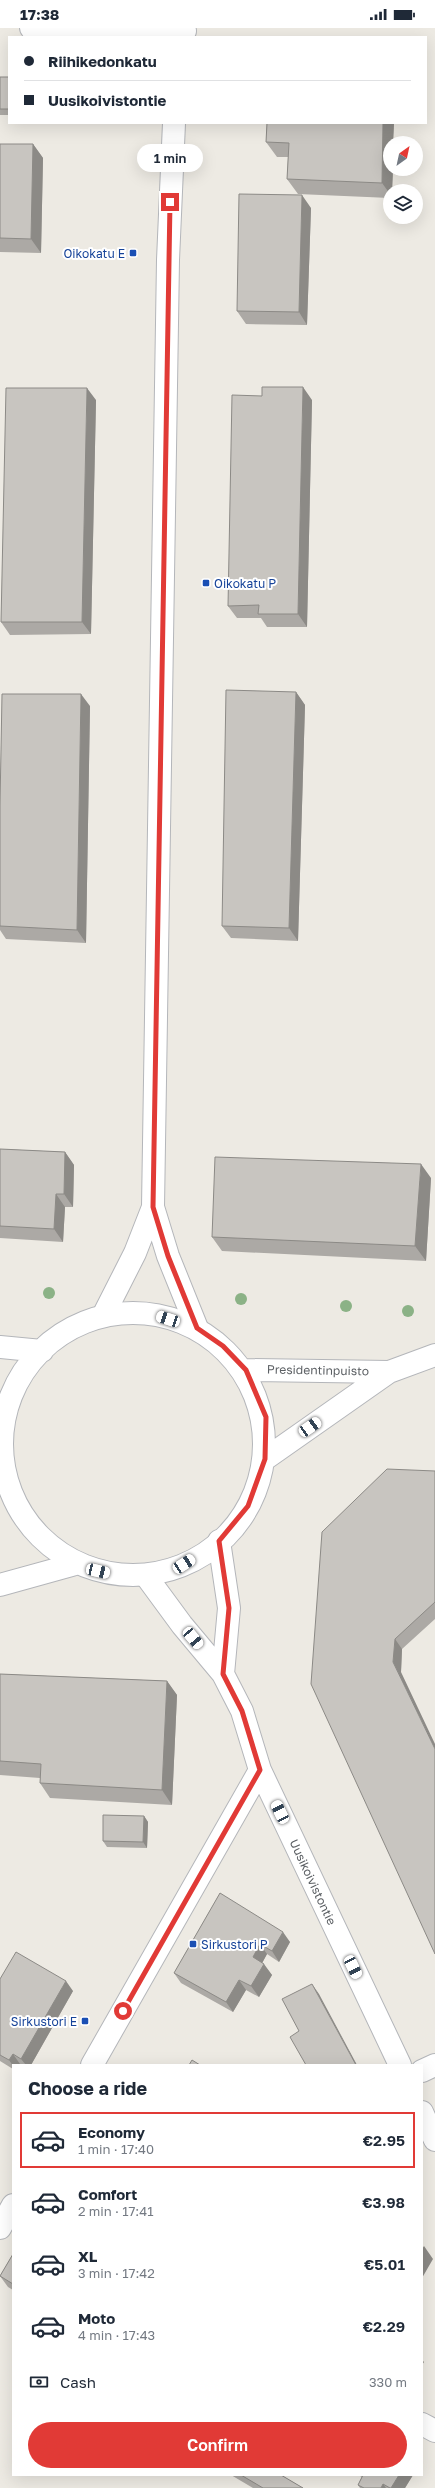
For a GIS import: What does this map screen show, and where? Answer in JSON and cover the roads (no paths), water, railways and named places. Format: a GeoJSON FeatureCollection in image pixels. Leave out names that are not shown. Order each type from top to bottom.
{"type":"FeatureCollection","features":[{"type":"Feature","properties":{"kind":"street"},"geometry":{"type":"LineString","coordinates":[[31,28],[185,32]]}},
{"type":"Feature","properties":{"kind":"street"},"geometry":{"type":"LineString","coordinates":[[174,124],[168,260],[153,1207],[168,1256],[197,1328]]}},
{"type":"Feature","properties":{"kind":"street"},"geometry":{"type":"LineString","coordinates":[[103,1316],[135,1253],[153,1207]]}},
{"type":"Feature","properties":{"kind":"street"},"geometry":{"type":"LineString","coordinates":[[0,1585],[72,1565],[111,1574],[146,1576],[184,1564],[219,1541],[248,1506],[265,1459],[266,1417],[246,1370],[223,1346],[197,1328],[154,1314],[103,1316],[62,1336],[42,1351],[14,1388],[2,1420],[1,1451],[9,1494],[32,1529],[72,1565]]}},
{"type":"Feature","properties":{"kind":"street"},"geometry":{"type":"LineString","coordinates":[[0,1347],[42,1351]]}},
{"type":"Feature","properties":{"kind":"street","name":"Presidentinpuisto"},"geometry":{"type":"LineString","coordinates":[[265,1459],[389,1372],[435,1355]]}},
{"type":"Feature","properties":{"kind":"street","name":"Presidentinpuisto"},"geometry":{"type":"LineString","coordinates":[[246,1370],[389,1372]]}},
{"type":"Feature","properties":{"kind":"street"},"geometry":{"type":"LineString","coordinates":[[219,1541],[229,1608],[223,1674]]}},
{"type":"Feature","properties":{"kind":"street","name":"Uusikoivistontie"},"geometry":{"type":"LineString","coordinates":[[146,1576],[182,1626],[223,1674],[242,1711],[260,1770],[400,2064]]}},
{"type":"Feature","properties":{"kind":"street"},"geometry":{"type":"LineString","coordinates":[[93,2064],[260,1770]]}},
{"type":"Feature","properties":{"kind":"street"},"geometry":{"type":"LineString","coordinates":[[423,2071],[435,2065]]}},
{"type":"Feature","properties":{"kind":"street"},"geometry":{"type":"LineString","coordinates":[[423,2114],[435,2140]]}},
{"type":"Feature","properties":{"kind":"street"},"geometry":{"type":"LineString","coordinates":[[0,2228],[12,2207]]}},
{"type":"Feature","properties":{"kind":"street"},"geometry":{"type":"LineString","coordinates":[[423,2425],[435,2431]]}},
{"type":"Feature","properties":{"kind":"place","name":"Oikokatu E"},"geometry":{"type":"Point","coordinates":[133,253]}},
{"type":"Feature","properties":{"kind":"place","name":"Oikokatu P"},"geometry":{"type":"Point","coordinates":[206,583]}},
{"type":"Feature","properties":{"kind":"place","name":"Sirkustori P"},"geometry":{"type":"Point","coordinates":[193,1944]}},
{"type":"Feature","properties":{"kind":"place","name":"Sirkustori E"},"geometry":{"type":"Point","coordinates":[85,2021]}}]}
